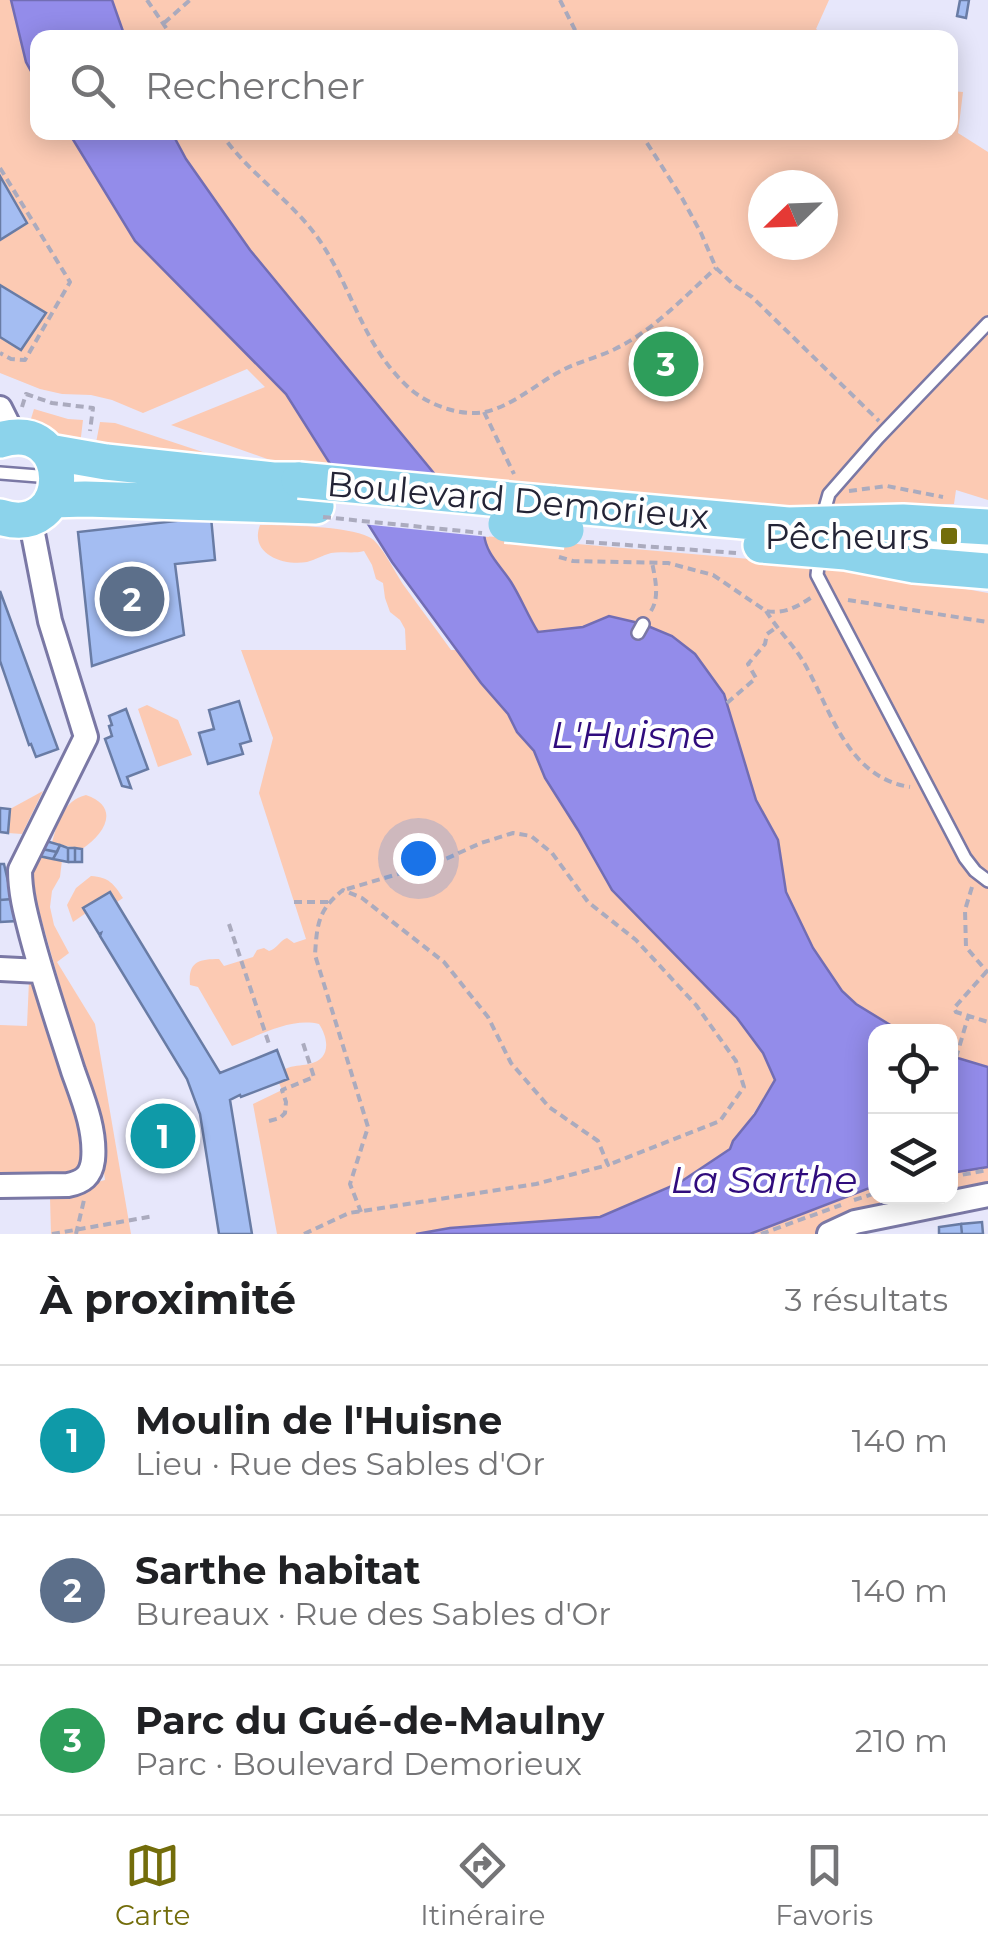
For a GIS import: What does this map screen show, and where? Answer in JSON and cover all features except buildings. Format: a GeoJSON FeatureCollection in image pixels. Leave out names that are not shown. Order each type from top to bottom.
{"type":"FeatureCollection","features":[{"type":"Feature","properties":{"kind":"main road","name":"Boulevard Demorieux"},"geometry":{"type":"LineString","coordinates":[[4,425],[30,438],[38,493]]}},
{"type":"Feature","properties":{"kind":"main road","name":"Boulevard Demorieux"},"geometry":{"type":"LineString","coordinates":[[38,493],[106,462],[272,480],[311,499]]}},
{"type":"Feature","properties":{"kind":"main road","name":"Boulevard Demorieux"},"geometry":{"type":"LineString","coordinates":[[38,493],[85,499],[311,499],[560,528],[846,552],[914,565],[988,572]]}},
{"type":"Feature","properties":{"kind":"main road","name":"Boulevard Demorieux"},"geometry":{"type":"LineString","coordinates":[[560,528],[903,522],[988,527]]}},
{"type":"Feature","properties":{"kind":"street"},"geometry":{"type":"LineString","coordinates":[[0,1186],[83,1182],[93,1162],[87,1113],[40,970],[20,892],[20,870],[86,737],[50,621],[38,493]]}},
{"type":"Feature","properties":{"kind":"street"},"geometry":{"type":"LineString","coordinates":[[0,969],[40,970]]}},
{"type":"Feature","properties":{"kind":"street"},"geometry":{"type":"LineString","coordinates":[[829,1234],[855,1222],[988,1195]]}},
{"type":"Feature","properties":{"kind":"street"},"geometry":{"type":"LineString","coordinates":[[910,1209],[911,1234]]}},
{"type":"Feature","properties":{"kind":"lane"},"geometry":{"type":"LineString","coordinates":[[825,508],[829,494],[886,428],[988,323]]}},
{"type":"Feature","properties":{"kind":"lane"},"geometry":{"type":"LineString","coordinates":[[0,473],[38,493],[143,484]]}},
{"type":"Feature","properties":{"kind":"lane"},"geometry":{"type":"LineString","coordinates":[[237,490],[311,499]]}},
{"type":"Feature","properties":{"kind":"lane"},"geometry":{"type":"LineString","coordinates":[[560,528],[847,539]]}},
{"type":"Feature","properties":{"kind":"lane"},"geometry":{"type":"LineString","coordinates":[[866,541],[988,552]]}},
{"type":"Feature","properties":{"kind":"lane"},"geometry":{"type":"LineString","coordinates":[[817,570],[965,858],[988,880]]}},
{"type":"Feature","properties":{"kind":"path"},"geometry":{"type":"LineString","coordinates":[[147,0],[168,30]]}},
{"type":"Feature","properties":{"kind":"path"},"geometry":{"type":"LineString","coordinates":[[164,22],[190,0]]}},
{"type":"Feature","properties":{"kind":"path"},"geometry":{"type":"LineString","coordinates":[[560,0],[575,30]]}},
{"type":"Feature","properties":{"kind":"path"},"geometry":{"type":"LineString","coordinates":[[226,140],[246,165],[301,216],[323,246],[372,344],[406,386],[444,408],[484,412],[524,394],[562,370],[613,350],[656,323],[716,268]]}},
{"type":"Feature","properties":{"kind":"path"},"geometry":{"type":"LineString","coordinates":[[645,140],[682,198],[716,268],[752,297],[886,428]]}},
{"type":"Feature","properties":{"kind":"path"},"geometry":{"type":"LineString","coordinates":[[0,168],[70,282],[25,360],[0,353]]}},
{"type":"Feature","properties":{"kind":"path"},"geometry":{"type":"LineString","coordinates":[[4,425],[22,407],[26,394],[52,403],[94,408],[90,432]]}},
{"type":"Feature","properties":{"kind":"path"},"geometry":{"type":"LineString","coordinates":[[484,412],[514,475]]}},
{"type":"Feature","properties":{"kind":"path"},"geometry":{"type":"LineString","coordinates":[[829,494],[887,486],[951,499]]}},
{"type":"Feature","properties":{"kind":"path"},"geometry":{"type":"LineString","coordinates":[[311,499],[488,534]]}},
{"type":"Feature","properties":{"kind":"path"},"geometry":{"type":"LineString","coordinates":[[738,553],[560,528],[561,559],[668,562],[713,575],[766,611],[802,659],[852,754],[886,780],[930,790]]}},
{"type":"Feature","properties":{"kind":"path"},"geometry":{"type":"LineString","coordinates":[[652,562],[655,605]]}},
{"type":"Feature","properties":{"kind":"path"},"geometry":{"type":"LineString","coordinates":[[766,611],[792,610],[826,592],[988,622]]}},
{"type":"Feature","properties":{"kind":"path"},"geometry":{"type":"LineString","coordinates":[[727,703],[756,678],[748,664],[776,627]]}},
{"type":"Feature","properties":{"kind":"path"},"geometry":{"type":"LineString","coordinates":[[304,1234],[348,1213],[362,1212],[536,1184],[608,1165],[720,1121],[744,1087],[736,1060],[696,1005],[636,940],[588,902],[552,853],[530,836],[513,833],[439,862],[343,890],[328,902],[316,928],[315,954],[368,1127],[350,1184],[362,1212]]}},
{"type":"Feature","properties":{"kind":"path"},"geometry":{"type":"LineString","coordinates":[[975,871],[965,910],[966,946],[987,972],[954,1006],[956,1012],[988,1022]]}},
{"type":"Feature","properties":{"kind":"path"},"geometry":{"type":"LineString","coordinates":[[343,890],[362,898],[444,962],[488,1017],[511,1063],[549,1107],[598,1141],[608,1165]]}},
{"type":"Feature","properties":{"kind":"path"},"geometry":{"type":"LineString","coordinates":[[294,902],[328,902]]}},
{"type":"Feature","properties":{"kind":"path"},"geometry":{"type":"LineString","coordinates":[[229,924],[269,1044]]}},
{"type":"Feature","properties":{"kind":"path"},"geometry":{"type":"LineString","coordinates":[[958,1051],[968,1016]]}},
{"type":"Feature","properties":{"kind":"path"},"geometry":{"type":"LineString","coordinates":[[269,1121],[286,1113],[282,1090],[314,1077],[302,1040]]}},
{"type":"Feature","properties":{"kind":"path"},"geometry":{"type":"LineString","coordinates":[[958,1176],[988,1170]]}},
{"type":"Feature","properties":{"kind":"path"},"geometry":{"type":"LineString","coordinates":[[77,1232],[85,1194],[83,1182]]}},
{"type":"Feature","properties":{"kind":"path"},"geometry":{"type":"LineString","coordinates":[[760,1234],[868,1195]]}},
{"type":"Feature","properties":{"kind":"path"},"geometry":{"type":"LineString","coordinates":[[52,1234],[154,1216]]}},
{"type":"Feature","properties":{"kind":"shaded area"},"geometry":{"type":"Polygon","coordinates":[[[0,0],[11,0],[30,69],[30,140],[73,140],[135,241],[286,394],[329,464],[323,463],[323,468],[290,467],[171,425],[265,387],[247,369],[143,413],[91,395],[40,389],[0,373],[0,338],[21,350],[46,313],[0,285],[0,240],[27,222],[0,176],[0,0]]]}},
{"type":"Feature","properties":{"kind":"shaded area"},"geometry":{"type":"Polygon","coordinates":[[[112,0],[829,0],[817,30],[123,30],[112,0]]]}},
{"type":"Feature","properties":{"kind":"shaded area"},"geometry":{"type":"Polygon","coordinates":[[[958,92],[963,92],[958,133],[958,92]]]}},
{"type":"Feature","properties":{"kind":"shaded area"},"geometry":{"type":"Polygon","coordinates":[[[958,133],[988,152],[988,500],[956,490],[954,504],[797,509],[439,481],[250,250],[176,140],[958,140],[958,133]]]}},
{"type":"Feature","properties":{"kind":"shaded area"},"geometry":{"type":"Polygon","coordinates":[[[34,409],[83,420],[80,445],[60,441],[30,422],[34,409]]]}},
{"type":"Feature","properties":{"kind":"shaded area"},"geometry":{"type":"Polygon","coordinates":[[[100,422],[115,423],[242,465],[95,448],[100,422]]]}},
{"type":"Feature","properties":{"kind":"shaded area"},"geometry":{"type":"Polygon","coordinates":[[[260,525],[331,528],[374,540],[451,650],[456,650],[534,751],[545,778],[612,890],[737,1018],[763,1053],[775,1081],[730,1149],[679,1183],[600,1217],[416,1234],[277,1234],[253,1104],[282,1090],[279,1083],[288,1079],[285,1069],[321,1058],[326,1048],[325,1036],[319,1024],[297,1023],[232,1046],[198,987],[190,985],[191,971],[200,961],[219,959],[224,966],[253,957],[257,950],[272,950],[287,938],[294,943],[306,939],[259,793],[273,738],[241,650],[406,650],[405,629],[390,612],[383,583],[376,579],[364,551],[331,553],[298,563],[279,560],[259,544],[260,525]]]}},
{"type":"Feature","properties":{"kind":"shaded area"},"geometry":{"type":"Polygon","coordinates":[[[484,536],[843,567],[988,593],[988,1067],[958,1058],[958,1024],[889,1024],[842,991],[813,948],[786,892],[778,840],[756,800],[724,694],[695,654],[672,636],[609,616],[583,627],[538,632],[488,550],[484,536]]]}},
{"type":"Feature","properties":{"kind":"shaded area"},"geometry":{"type":"Polygon","coordinates":[[[147,705],[178,720],[192,755],[158,767],[138,709],[147,705]]]}},
{"type":"Feature","properties":{"kind":"shaded area"},"geometry":{"type":"Polygon","coordinates":[[[43,791],[22,834],[8,833],[10,809],[43,791]]]}},
{"type":"Feature","properties":{"kind":"shaded area"},"geometry":{"type":"Polygon","coordinates":[[[86,795],[103,806],[103,828],[82,849],[52,843],[67,807],[86,795]]]}},
{"type":"Feature","properties":{"kind":"shaded area"},"geometry":{"type":"Polygon","coordinates":[[[39,856],[62,860],[50,907],[54,925],[69,953],[57,962],[95,1024],[131,1234],[51,1234],[52,1194],[105,1180],[96,1113],[30,879],[39,856]]]}},
{"type":"Feature","properties":{"kind":"shaded area"},"geometry":{"type":"Polygon","coordinates":[[[91,876],[110,882],[123,898],[117,902],[110,892],[83,908],[86,913],[73,922],[67,905],[76,888],[91,876]]]}},
{"type":"Feature","properties":{"kind":"shaded area"},"geometry":{"type":"Polygon","coordinates":[[[29,981],[33,982],[83,1117],[88,1161],[73,1176],[0,1182],[0,1025],[27,1026],[29,981]]]}},
{"type":"Feature","properties":{"kind":"shaded area"},"geometry":{"type":"Polygon","coordinates":[[[988,1167],[988,1195],[958,1202],[958,1172],[988,1167]]]}},
{"type":"Feature","properties":{"kind":"shaded area"},"geometry":{"type":"Polygon","coordinates":[[[868,1189],[868,1204],[951,1204],[829,1234],[750,1234],[868,1189]]]}},
{"type":"Feature","properties":{"kind":"water"},"geometry":{"type":"Polygon","coordinates":[[[11,0],[112,0],[123,30],[30,30],[30,69],[11,0]]]}},
{"type":"Feature","properties":{"kind":"water","name":"L'Huisne"},"geometry":{"type":"Polygon","coordinates":[[[73,140],[176,140],[250,250],[484,534],[491,553],[538,632],[583,627],[609,616],[672,636],[695,654],[724,694],[756,800],[778,840],[786,892],[813,948],[842,991],[889,1024],[868,1024],[868,1189],[750,1234],[416,1234],[600,1217],[679,1183],[730,1149],[775,1080],[763,1053],[737,1018],[612,890],[545,778],[534,751],[392,562],[286,394],[135,241],[73,140]]]}},
{"type":"Feature","properties":{"kind":"water","name":"La Sarthe"},"geometry":{"type":"Polygon","coordinates":[[[958,1058],[988,1067],[988,1167],[958,1172],[958,1058]]]}},
{"type":"Feature","properties":{"kind":"pier"},"geometry":{"type":"Polygon","coordinates":[[[328,471],[446,481],[489,537],[362,524],[328,471]]]}},
{"type":"Feature","properties":{"kind":"place","name":"Parc du Gué-de-Maulny"},"geometry":{"type":"Point","coordinates":[666,364]}},
{"type":"Feature","properties":{"kind":"place","name":"Pêcheurs"},"geometry":{"type":"Point","coordinates":[949,536]}},
{"type":"Feature","properties":{"kind":"place","name":"Sarthe habitat"},"geometry":{"type":"Point","coordinates":[132,599]}},
{"type":"Feature","properties":{"kind":"place","name":"Moulin de l'Huisne"},"geometry":{"type":"Point","coordinates":[163,1136]}}]}
